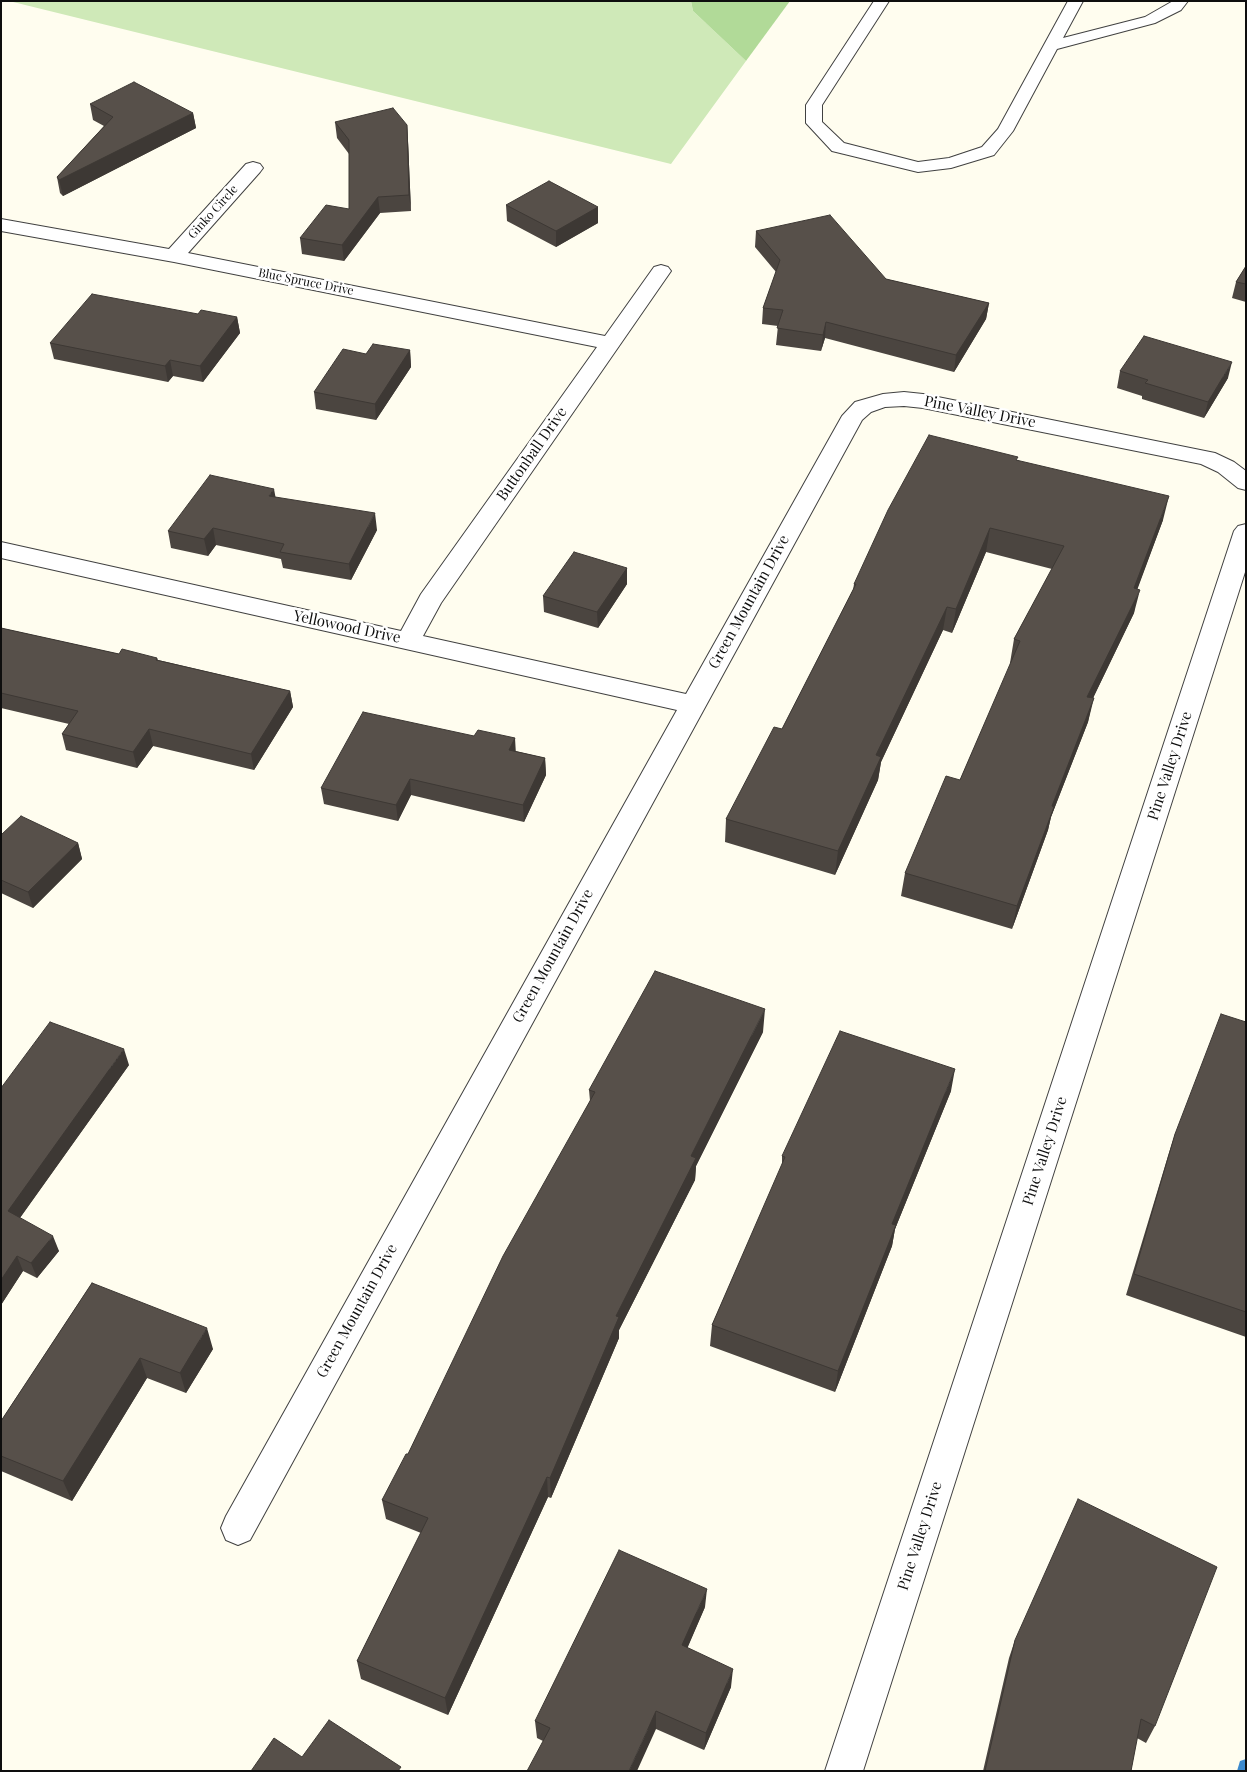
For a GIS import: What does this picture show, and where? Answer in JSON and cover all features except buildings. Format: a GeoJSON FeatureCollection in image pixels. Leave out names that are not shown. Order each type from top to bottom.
{"type":"FeatureCollection","features":[{"type":"Feature","properties":{"kind":"street","name":"Ginko Circle"},"geometry":{"type":"LineString","coordinates":[[174,256],[253,168]]}},
{"type":"Feature","properties":{"kind":"street","name":"Blue Spruce Drive"},"geometry":{"type":"LineString","coordinates":[[1,225],[174,256],[610,343]]}},
{"type":"Feature","properties":{"kind":"street","name":"Buttonball Drive"},"geometry":{"type":"LineString","coordinates":[[408,640],[430,600],[661,271]]}},
{"type":"Feature","properties":{"kind":"street","name":"Pine Valley Drive"},"geometry":{"type":"LineString","coordinates":[[883,401],[904,399],[923,401],[1207,458],[1226,467],[1246,483]]}},
{"type":"Feature","properties":{"kind":"street","name":"Green Mountain Drive"},"geometry":{"type":"LineString","coordinates":[[238,1528],[852,416],[863,407],[883,401]]}},
{"type":"Feature","properties":{"kind":"street","name":"Pine Valley Drive"},"geometry":{"type":"LineString","coordinates":[[844,1771],[1246,531]]}},
{"type":"Feature","properties":{"kind":"street","name":"Yellowood Drive"},"geometry":{"type":"LineString","coordinates":[[1,550],[692,704]]}},
{"type":"Feature","properties":{"kind":"lane"},"geometry":{"type":"LineString","coordinates":[[882,1],[814,105],[814,123],[838,147],[918,167],[951,163],[988,152],[1005,132],[1076,1]]}},
{"type":"Feature","properties":{"kind":"lane"},"geometry":{"type":"LineString","coordinates":[[1052,46],[1150,20],[1176,7],[1180,1]]}},
{"type":"Feature","properties":{"kind":"green space"},"geometry":{"type":"Polygon","coordinates":[[[9,1],[691,1],[693,11],[746,61],[671,164],[9,1]]]}},
{"type":"Feature","properties":{"kind":"green space"},"geometry":{"type":"Polygon","coordinates":[[[691,1],[790,1],[746,61],[693,11],[691,1]]]}},
{"type":"Feature","properties":{"kind":"waterway"},"geometry":{"type":"LineString","coordinates":[[1245,1771],[1246,1767]]}}]}
